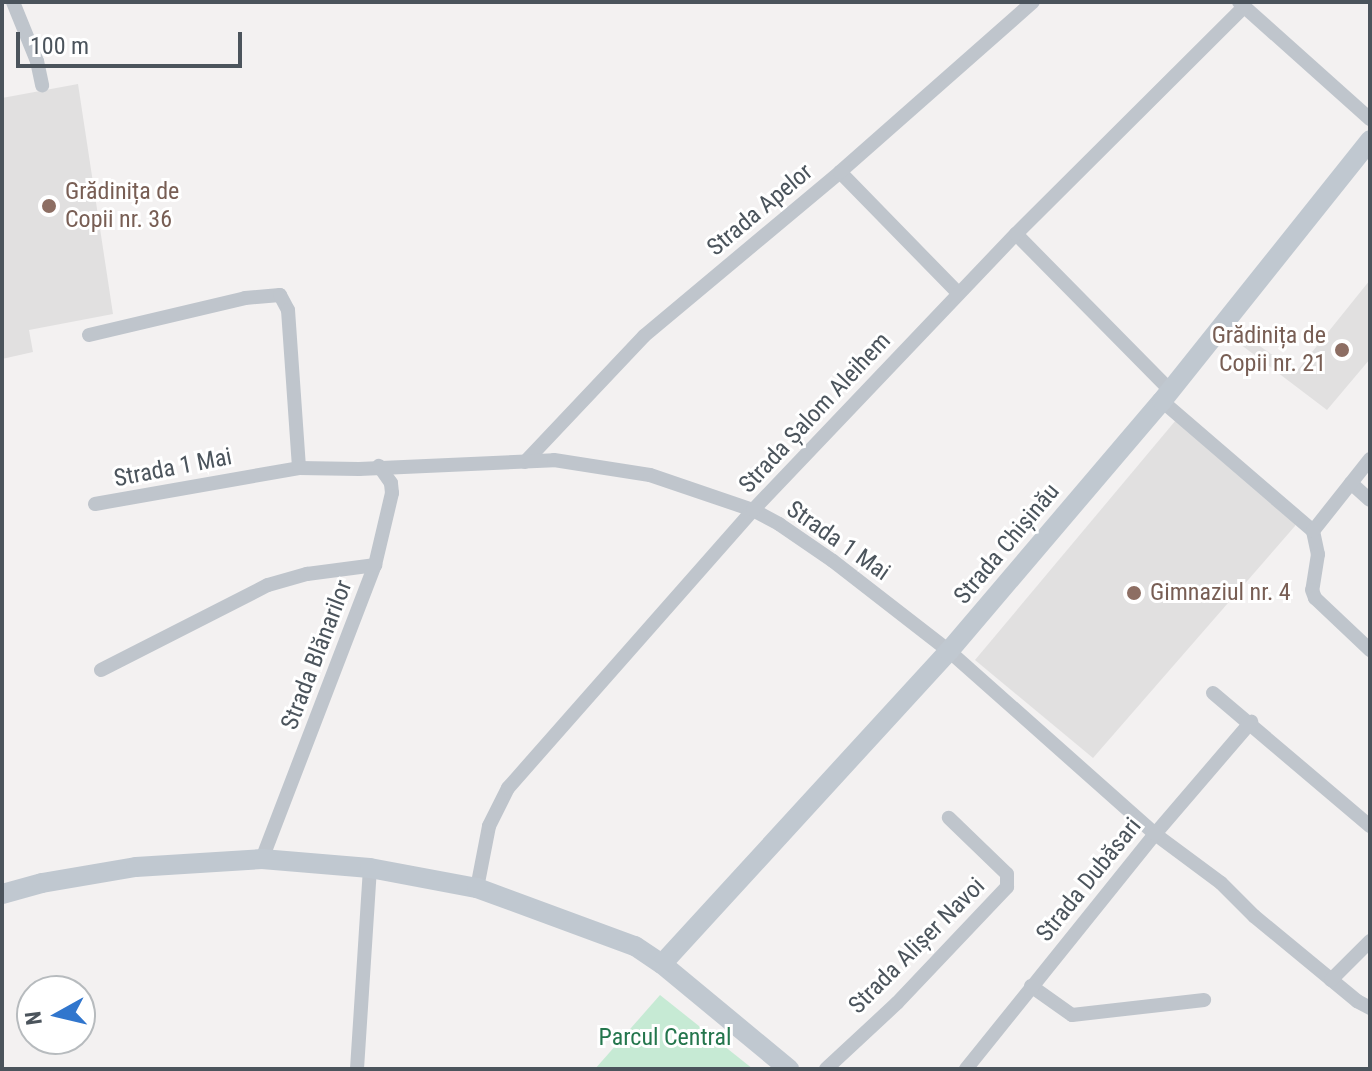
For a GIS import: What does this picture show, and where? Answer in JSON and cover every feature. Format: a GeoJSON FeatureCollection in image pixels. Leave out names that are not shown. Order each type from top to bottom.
{"type":"FeatureCollection","features":[{"type":"Feature","properties":{"kind":"street"},"geometry":{"type":"LineString","coordinates":[[13,2],[37,61],[42,85]]}},
{"type":"Feature","properties":{"kind":"street","name":"Strada Apelor"},"geometry":{"type":"LineString","coordinates":[[525,462],[644,336],[840,172],[1033,2]]}},
{"type":"Feature","properties":{"kind":"street","name":"Strada Șalom Aleihem"},"geometry":{"type":"LineString","coordinates":[[477,888],[489,826],[508,788],[753,510],[958,293],[1241,5],[1370,119]]}},
{"type":"Feature","properties":{"kind":"street","name":"Strada Chișinău"},"geometry":{"type":"LineString","coordinates":[[662,964],[949,651],[1166,396],[1370,140]]}},
{"type":"Feature","properties":{"kind":"street"},"geometry":{"type":"LineString","coordinates":[[840,172],[958,293]]}},
{"type":"Feature","properties":{"kind":"street"},"geometry":{"type":"LineString","coordinates":[[1016,234],[1166,396],[1313,531],[1318,554],[1312,590],[1315,598],[1370,650]]}},
{"type":"Feature","properties":{"kind":"street"},"geometry":{"type":"LineString","coordinates":[[89,335],[245,298],[280,295],[288,310],[299,468]]}},
{"type":"Feature","properties":{"kind":"street"},"geometry":{"type":"LineString","coordinates":[[1313,531],[1370,459]]}},
{"type":"Feature","properties":{"kind":"street","name":"Strada 1 Mai"},"geometry":{"type":"LineString","coordinates":[[95,504],[299,468],[554,460],[650,475],[753,510],[833,561],[949,651],[1155,834],[1221,883],[1254,916],[1370,1008]]}},
{"type":"Feature","properties":{"kind":"street","name":"Strada Blănarilor"},"geometry":{"type":"LineString","coordinates":[[262,859],[375,565],[392,493],[391,483],[379,466]]}},
{"type":"Feature","properties":{"kind":"street"},"geometry":{"type":"LineString","coordinates":[[1351,483],[1370,500]]}},
{"type":"Feature","properties":{"kind":"street"},"geometry":{"type":"LineString","coordinates":[[101,670],[268,585],[307,574],[375,565]]}},
{"type":"Feature","properties":{"kind":"street"},"geometry":{"type":"LineString","coordinates":[[1213,693],[1251,722],[1370,826]]}},
{"type":"Feature","properties":{"kind":"street","name":"Strada Dubăsari"},"geometry":{"type":"LineString","coordinates":[[966,1069],[1155,834],[1251,722]]}},
{"type":"Feature","properties":{"kind":"street","name":"Strada Alișer Navoi"},"geometry":{"type":"LineString","coordinates":[[826,1069],[897,1003],[1007,887],[1007,874],[949,818]]}},
{"type":"Feature","properties":{"kind":"street"},"geometry":{"type":"LineString","coordinates":[[2,894],[122,869],[262,859],[370,868],[477,888],[605,932],[662,964],[789,1069]]}},
{"type":"Feature","properties":{"kind":"street"},"geometry":{"type":"LineString","coordinates":[[357,1069],[370,868]]}},
{"type":"Feature","properties":{"kind":"street"},"geometry":{"type":"LineString","coordinates":[[1331,980],[1370,941]]}},
{"type":"Feature","properties":{"kind":"street"},"geometry":{"type":"LineString","coordinates":[[1031,986],[1072,1015],[1204,1000]]}},
{"type":"Feature","properties":{"kind":"shaded area","name":"Grădinița de Copii nr. 36"},"geometry":{"type":"Polygon","coordinates":[[[78,84],[113,314],[29,330],[33,352],[2,359],[2,98],[78,84]]]}},
{"type":"Feature","properties":{"kind":"shaded area","name":"Grădinița de Copii nr. 21"},"geometry":{"type":"Polygon","coordinates":[[[1370,280],[1370,359],[1327,410],[1236,341],[1243,334],[1296,372],[1370,280]]]}},
{"type":"Feature","properties":{"kind":"shaded area","name":"Gimnaziul nr. 4"},"geometry":{"type":"Polygon","coordinates":[[[1176,420],[1297,519],[1295,526],[1093,758],[975,660],[1176,420]]]}},
{"type":"Feature","properties":{"kind":"green space","name":"Parcul Central"},"geometry":{"type":"Polygon","coordinates":[[[660,995],[753,1069],[595,1069],[660,995]]]}},
{"type":"Feature","properties":{"kind":"place","name":"Grădinița de Copii nr. 36"},"geometry":{"type":"Point","coordinates":[49,206]}},
{"type":"Feature","properties":{"kind":"place","name":"Grădinița de Copii nr. 21"},"geometry":{"type":"Point","coordinates":[1342,350]}},
{"type":"Feature","properties":{"kind":"place","name":"Gimnaziul nr. 4"},"geometry":{"type":"Point","coordinates":[1134,593]}}]}
